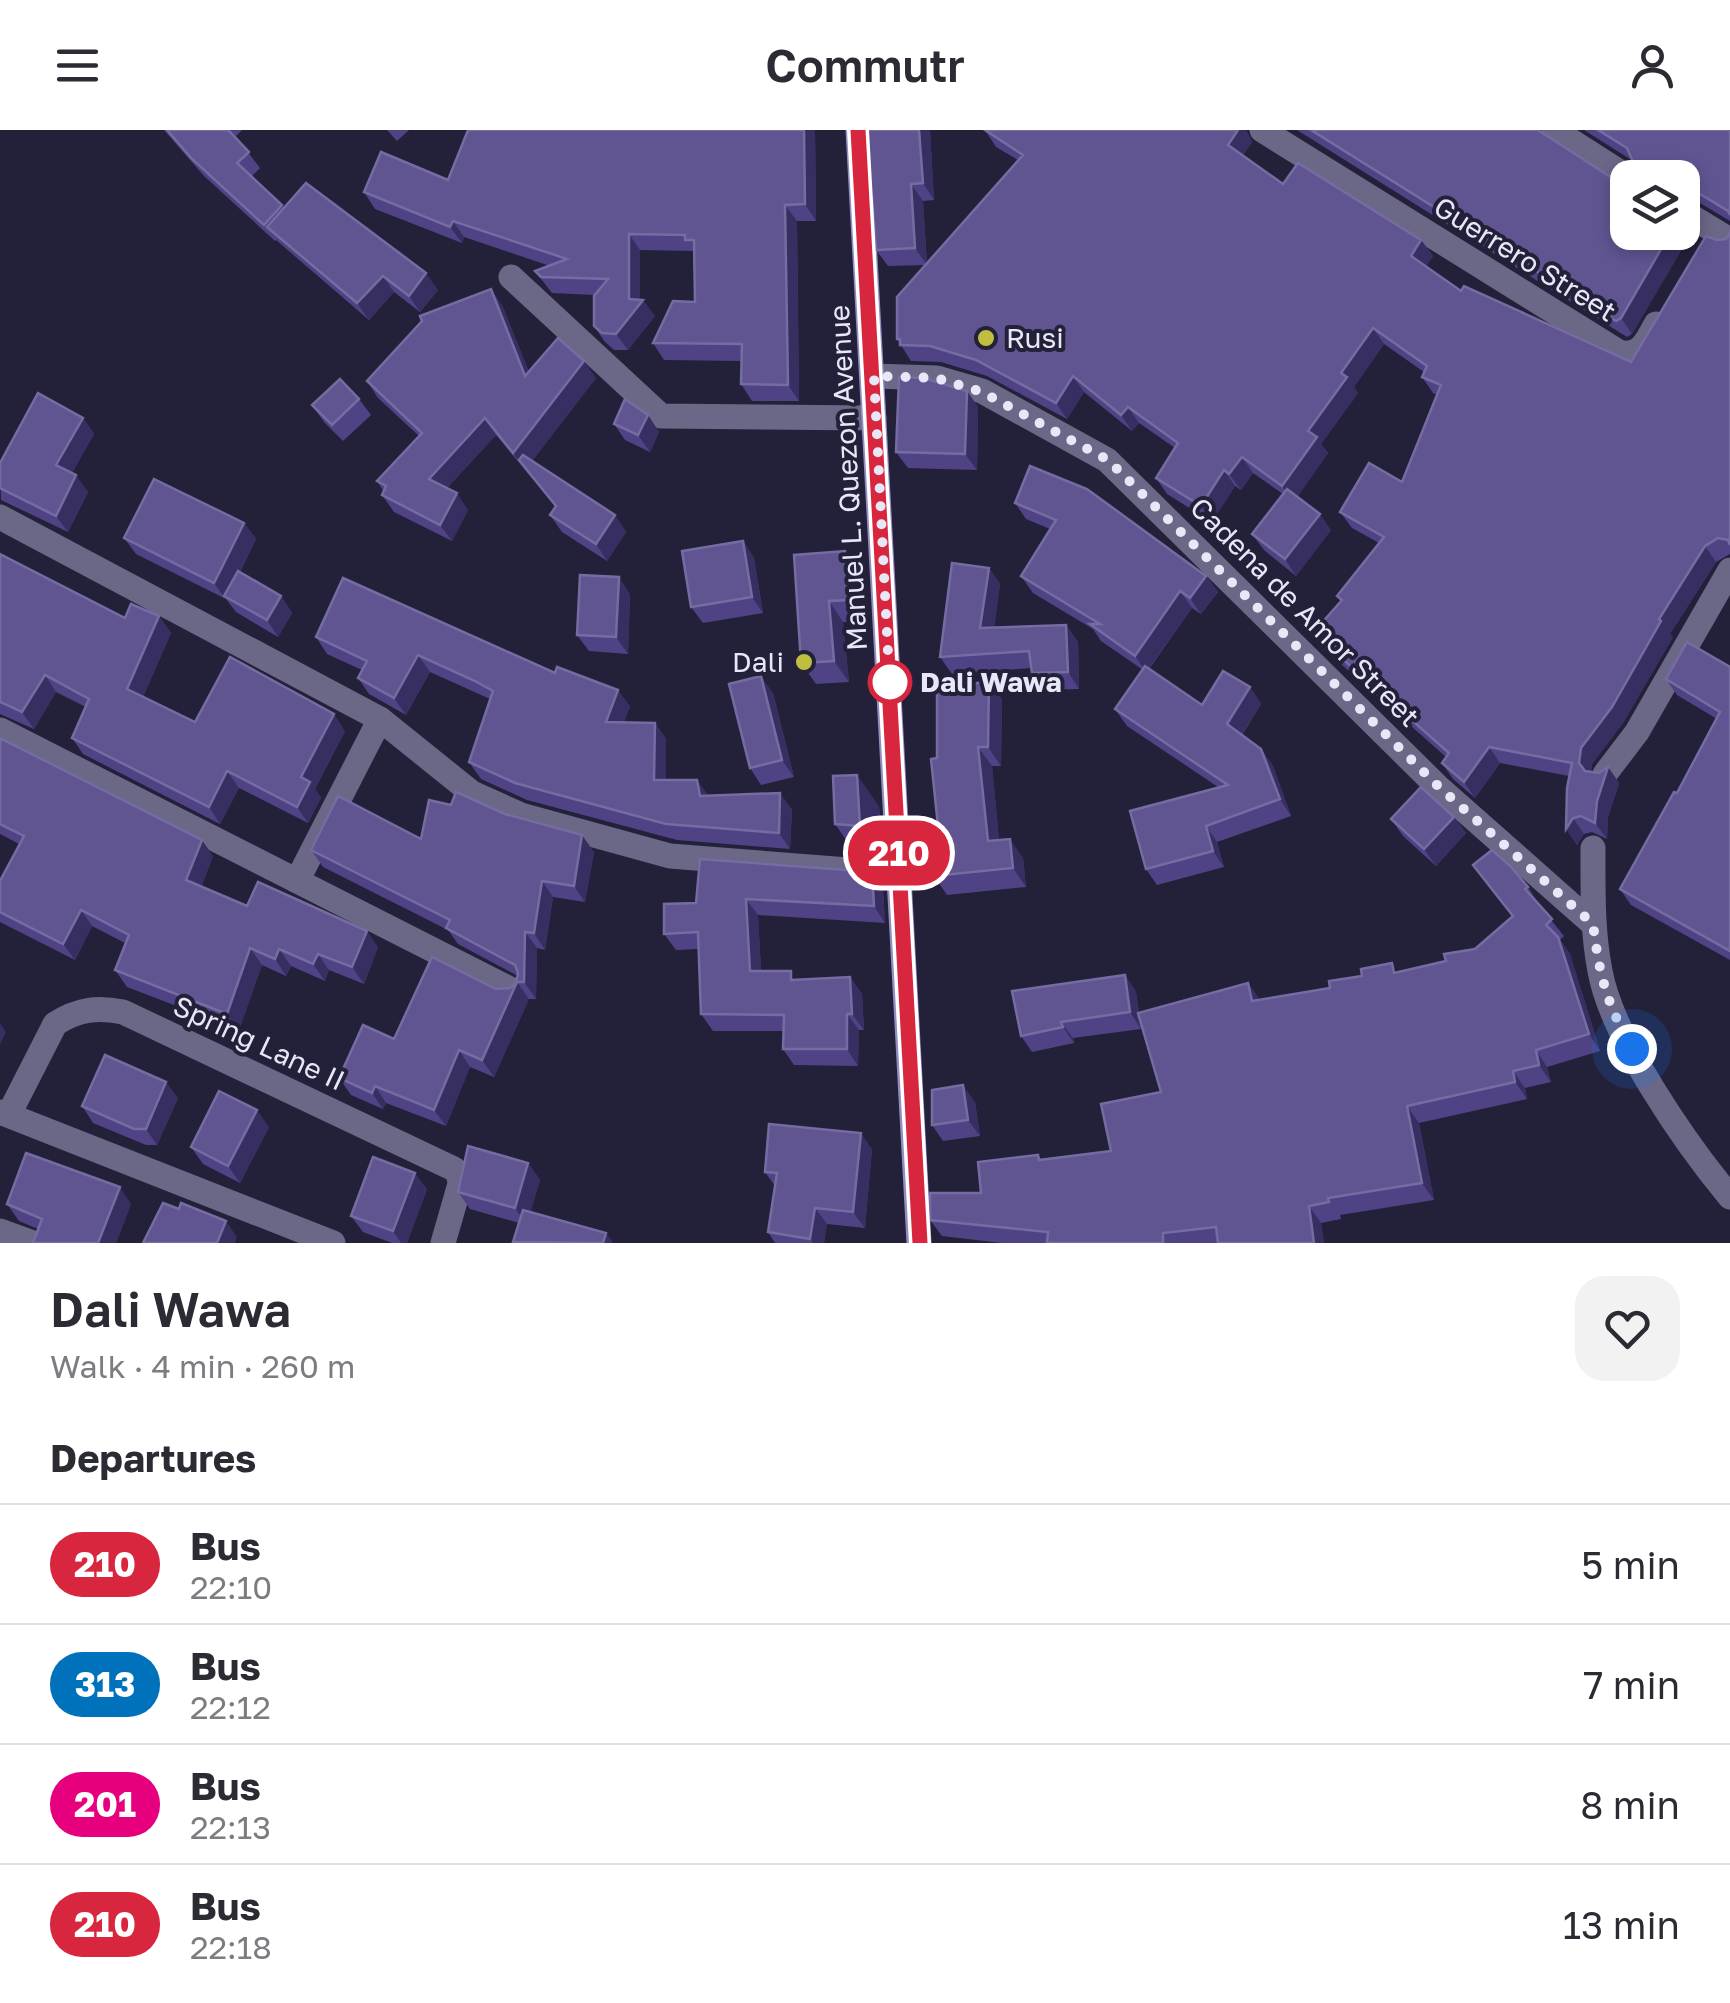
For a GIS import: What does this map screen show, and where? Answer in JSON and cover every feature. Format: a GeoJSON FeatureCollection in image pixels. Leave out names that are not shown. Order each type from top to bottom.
{"type":"FeatureCollection","features":[{"type":"Feature","properties":{"kind":"main road","name":"Manuel L. Quezon Avenue"},"geometry":{"type":"LineString","coordinates":[[858,130],[920,1243]]}},
{"type":"Feature","properties":{"kind":"street","name":"Guerrero Street"},"geometry":{"type":"LineString","coordinates":[[1262,130],[1618,352],[1629,355],[1644,346],[1673,296]]}},
{"type":"Feature","properties":{"kind":"street"},"geometry":{"type":"LineString","coordinates":[[1554,130],[1610,166]]}},
{"type":"Feature","properties":{"kind":"street"},"geometry":{"type":"LineString","coordinates":[[511,277],[661,416],[874,418]]}},
{"type":"Feature","properties":{"kind":"street","name":"Cadena de Amor Street"},"geometry":{"type":"LineString","coordinates":[[874,376],[936,378],[982,392],[1108,460],[1438,786],[1593,924]]}},
{"type":"Feature","properties":{"kind":"street"},"geometry":{"type":"LineString","coordinates":[[0,517],[380,719],[472,793],[522,815],[670,856],[900,874]]}},
{"type":"Feature","properties":{"kind":"street"},"geometry":{"type":"LineString","coordinates":[[1605,774],[1636,732],[1730,570]]}},
{"type":"Feature","properties":{"kind":"street"},"geometry":{"type":"LineString","coordinates":[[297,881],[380,719]]}},
{"type":"Feature","properties":{"kind":"street"},"geometry":{"type":"LineString","coordinates":[[0,730],[514,991]]}},
{"type":"Feature","properties":{"kind":"street"},"geometry":{"type":"LineString","coordinates":[[1593,848],[1593,924],[1609,1006],[1692,1152],[1730,1198]]}},
{"type":"Feature","properties":{"kind":"street","name":"Spring Lane II"},"geometry":{"type":"LineString","coordinates":[[332,1243],[4,1113],[55,1024],[91,1009],[123,1012],[454,1168],[460,1184],[443,1243]]}},
{"type":"Feature","properties":{"kind":"street"},"geometry":{"type":"LineString","coordinates":[[0,1231],[33,1243]]}},
{"type":"Feature","properties":{"kind":"building"},"geometry":{"type":"Polygon","coordinates":[[[167,130],[228,130],[249,152],[237,163],[282,205],[264,225],[192,159],[167,130]]]}},
{"type":"Feature","properties":{"kind":"building"},"geometry":{"type":"Polygon","coordinates":[[[468,130],[804,130],[805,204],[785,205],[788,385],[741,384],[742,344],[653,343],[673,301],[695,302],[694,240],[685,240],[685,235],[629,234],[629,299],[643,300],[616,334],[602,333],[594,326],[594,296],[608,279],[541,277],[535,271],[567,259],[453,221],[450,227],[364,192],[381,152],[448,180],[468,130]]]}},
{"type":"Feature","properties":{"kind":"building"},"geometry":{"type":"Polygon","coordinates":[[[863,130],[919,130],[923,183],[911,184],[915,248],[876,250],[872,197],[867,197],[863,130]]]}},
{"type":"Feature","properties":{"kind":"building"},"geometry":{"type":"Polygon","coordinates":[[[985,130],[1238,130],[1228,145],[1283,184],[1298,163],[1421,240],[1411,256],[1461,291],[1464,286],[1631,362],[1706,236],[1726,239],[1730,232],[1730,545],[1728,540],[1718,538],[1705,546],[1659,619],[1612,707],[1581,748],[1579,763],[1585,771],[1599,773],[1608,767],[1597,801],[1595,823],[1581,816],[1573,818],[1566,829],[1572,763],[1489,747],[1464,782],[1442,763],[1449,753],[1313,633],[1342,600],[1337,596],[1384,537],[1340,512],[1369,463],[1402,482],[1441,385],[1422,377],[1427,366],[1373,328],[1341,373],[1347,377],[1308,431],[1317,437],[1282,486],[1242,457],[1229,474],[1224,470],[1201,506],[1156,478],[1178,443],[1128,407],[1121,415],[1073,376],[1056,403],[976,360],[930,346],[900,345],[897,297],[1023,155],[985,130]]]}},
{"type":"Feature","properties":{"kind":"building"},"geometry":{"type":"Polygon","coordinates":[[[1311,130],[1538,130],[1610,176],[1610,250],[1661,250],[1616,321],[1311,130]]]}},
{"type":"Feature","properties":{"kind":"building"},"geometry":{"type":"Polygon","coordinates":[[[1598,130],[1730,130],[1730,215],[1700,194],[1700,160],[1632,160],[1627,148],[1598,130]]]}},
{"type":"Feature","properties":{"kind":"building"},"geometry":{"type":"Polygon","coordinates":[[[306,183],[426,273],[409,296],[383,276],[357,303],[267,227],[306,183]]]}},
{"type":"Feature","properties":{"kind":"building"},"geometry":{"type":"Polygon","coordinates":[[[491,289],[525,376],[558,338],[584,361],[513,453],[485,418],[429,479],[457,493],[440,525],[382,495],[386,486],[377,481],[422,433],[367,381],[422,321],[420,316],[491,289]]]}},
{"type":"Feature","properties":{"kind":"building"},"geometry":{"type":"Polygon","coordinates":[[[899,377],[923,378],[967,391],[965,454],[896,452],[899,377]]]}},
{"type":"Feature","properties":{"kind":"building"},"geometry":{"type":"Polygon","coordinates":[[[340,379],[359,399],[332,425],[312,405],[340,379]]]}},
{"type":"Feature","properties":{"kind":"building"},"geometry":{"type":"Polygon","coordinates":[[[38,393],[83,418],[56,465],[76,475],[56,516],[0,488],[0,463],[38,393]]]}},
{"type":"Feature","properties":{"kind":"building"},"geometry":{"type":"Polygon","coordinates":[[[625,399],[648,415],[638,435],[614,424],[625,399]]]}},
{"type":"Feature","properties":{"kind":"building"},"geometry":{"type":"Polygon","coordinates":[[[523,455],[615,515],[596,544],[550,515],[556,506],[519,460],[523,455]]]}},
{"type":"Feature","properties":{"kind":"building"},"geometry":{"type":"Polygon","coordinates":[[[1030,466],[1087,489],[1206,576],[1190,598],[1180,591],[1135,656],[1090,624],[1100,624],[1021,576],[1056,520],[1015,503],[1030,466]]]}},
{"type":"Feature","properties":{"kind":"building"},"geometry":{"type":"Polygon","coordinates":[[[154,479],[244,523],[214,583],[124,538],[154,479]]]}},
{"type":"Feature","properties":{"kind":"building"},"geometry":{"type":"Polygon","coordinates":[[[1287,489],[1320,514],[1285,559],[1252,534],[1287,489]]]}},
{"type":"Feature","properties":{"kind":"building"},"geometry":{"type":"Polygon","coordinates":[[[743,541],[752,597],[691,607],[682,551],[743,541]]]}},
{"type":"Feature","properties":{"kind":"building"},"geometry":{"type":"Polygon","coordinates":[[[845,551],[849,600],[829,601],[834,661],[801,663],[794,555],[845,551]]]}},
{"type":"Feature","properties":{"kind":"building"},"geometry":{"type":"Polygon","coordinates":[[[0,554],[125,618],[131,604],[159,616],[127,689],[195,722],[230,657],[334,714],[301,777],[310,782],[297,807],[227,771],[209,807],[72,738],[89,699],[45,675],[22,712],[0,702],[0,554]]]}},
{"type":"Feature","properties":{"kind":"building"},"geometry":{"type":"Polygon","coordinates":[[[952,563],[989,568],[980,628],[1066,625],[1068,672],[1032,673],[1029,651],[940,657],[952,563]]]}},
{"type":"Feature","properties":{"kind":"building"},"geometry":{"type":"Polygon","coordinates":[[[238,571],[281,596],[267,620],[224,596],[238,571]]]}},
{"type":"Feature","properties":{"kind":"building"},"geometry":{"type":"Polygon","coordinates":[[[580,575],[619,577],[616,637],[577,635],[580,575]]]}},
{"type":"Feature","properties":{"kind":"building"},"geometry":{"type":"Polygon","coordinates":[[[343,578],[555,673],[557,667],[618,690],[606,722],[655,723],[654,780],[697,780],[700,796],[780,793],[779,833],[666,824],[515,783],[469,762],[493,691],[418,655],[394,698],[358,678],[367,661],[316,637],[343,578]]]}},
{"type":"Feature","properties":{"kind":"building"},"geometry":{"type":"Polygon","coordinates":[[[1687,642],[1730,667],[1730,951],[1620,889],[1720,712],[1666,679],[1687,642]]]}},
{"type":"Feature","properties":{"kind":"building"},"geometry":{"type":"Polygon","coordinates":[[[1145,666],[1202,705],[1223,671],[1250,687],[1227,724],[1261,749],[1280,799],[1206,826],[1213,851],[1146,869],[1130,811],[1228,785],[1115,709],[1145,666]]]}},
{"type":"Feature","properties":{"kind":"building"},"geometry":{"type":"Polygon","coordinates":[[[761,676],[782,760],[750,768],[729,684],[761,676]]]}},
{"type":"Feature","properties":{"kind":"building"},"geometry":{"type":"Polygon","coordinates":[[[989,680],[988,747],[978,747],[988,841],[1010,839],[1013,868],[934,876],[931,846],[940,845],[931,759],[937,758],[937,693],[989,680]]]}},
{"type":"Feature","properties":{"kind":"building"},"geometry":{"type":"Polygon","coordinates":[[[0,738],[202,840],[186,880],[247,906],[258,882],[367,931],[352,967],[318,954],[313,964],[279,949],[275,959],[250,948],[227,1014],[115,970],[129,935],[81,910],[63,944],[0,912],[0,881],[24,836],[0,824],[0,738]]]}},
{"type":"Feature","properties":{"kind":"building"},"geometry":{"type":"Polygon","coordinates":[[[857,775],[860,826],[835,824],[833,776],[857,775]]]}},
{"type":"Feature","properties":{"kind":"building"},"geometry":{"type":"Polygon","coordinates":[[[1421,787],[1454,817],[1424,849],[1391,819],[1421,787]]]}},
{"type":"Feature","properties":{"kind":"building"},"geometry":{"type":"Polygon","coordinates":[[[456,792],[505,814],[582,835],[574,886],[542,881],[534,933],[525,932],[524,982],[517,982],[482,1060],[459,1050],[434,1110],[375,1086],[372,1093],[339,1078],[363,1025],[394,1039],[432,957],[496,989],[510,988],[516,983],[515,965],[446,928],[450,920],[311,850],[338,796],[421,839],[429,800],[451,805],[456,792]]]}},
{"type":"Feature","properties":{"kind":"building"},"geometry":{"type":"Polygon","coordinates":[[[1492,850],[1510,866],[1552,919],[1546,925],[1558,937],[1589,1034],[1536,1050],[1539,1065],[1513,1071],[1515,1082],[1407,1106],[1422,1183],[1328,1198],[1329,1202],[1309,1206],[1314,1243],[1218,1243],[1216,1227],[1163,1233],[1163,1243],[1047,1243],[1048,1232],[930,1220],[930,1193],[981,1193],[978,1162],[1038,1155],[1039,1160],[1111,1151],[1101,1104],[1161,1092],[1138,1013],[1248,983],[1252,1001],[1330,988],[1329,981],[1362,976],[1361,969],[1392,963],[1394,973],[1446,961],[1444,954],[1475,949],[1513,916],[1473,865],[1492,850]]]}},
{"type":"Feature","properties":{"kind":"building"},"geometry":{"type":"Polygon","coordinates":[[[700,859],[872,872],[874,906],[746,899],[750,971],[791,971],[791,980],[850,977],[852,1014],[847,1014],[847,1049],[783,1049],[784,1015],[701,1014],[698,932],[664,934],[664,904],[696,903],[700,859]]]}},
{"type":"Feature","properties":{"kind":"building"},"geometry":{"type":"Polygon","coordinates":[[[1125,975],[1130,1012],[1061,1022],[1063,1027],[1021,1036],[1012,991],[1125,975]]]}},
{"type":"Feature","properties":{"kind":"building"},"geometry":{"type":"Polygon","coordinates":[[[105,1055],[166,1082],[146,1129],[134,1129],[82,1106],[105,1055]]]}},
{"type":"Feature","properties":{"kind":"building"},"geometry":{"type":"Polygon","coordinates":[[[963,1085],[968,1120],[932,1125],[932,1090],[963,1085]]]}},
{"type":"Feature","properties":{"kind":"building"},"geometry":{"type":"Polygon","coordinates":[[[219,1091],[257,1110],[228,1166],[191,1147],[219,1091]]]}},
{"type":"Feature","properties":{"kind":"building"},"geometry":{"type":"Polygon","coordinates":[[[769,1124],[861,1133],[853,1212],[815,1208],[810,1239],[768,1232],[777,1173],[765,1172],[769,1124]]]}},
{"type":"Feature","properties":{"kind":"building"},"geometry":{"type":"Polygon","coordinates":[[[468,1146],[528,1163],[515,1208],[458,1192],[468,1146]]]}},
{"type":"Feature","properties":{"kind":"building"},"geometry":{"type":"Polygon","coordinates":[[[26,1153],[120,1187],[98,1243],[33,1243],[42,1219],[7,1204],[26,1153]]]}},
{"type":"Feature","properties":{"kind":"building"},"geometry":{"type":"Polygon","coordinates":[[[373,1157],[415,1173],[393,1231],[351,1216],[373,1157]]]}},
{"type":"Feature","properties":{"kind":"building"},"geometry":{"type":"Polygon","coordinates":[[[163,1203],[179,1209],[181,1203],[226,1221],[217,1243],[143,1243],[163,1203]]]}},
{"type":"Feature","properties":{"kind":"building"},"geometry":{"type":"Polygon","coordinates":[[[523,1210],[606,1233],[603,1243],[513,1242],[523,1210]]]}},
{"type":"Feature","properties":{"kind":"bus line","name":"210"},"geometry":{"type":"LineString","coordinates":[[858,130],[920,1243]]}},
{"type":"Feature","properties":{"kind":"place","name":"Rusi"},"geometry":{"type":"Point","coordinates":[986,338]}},
{"type":"Feature","properties":{"kind":"place","name":"Dali"},"geometry":{"type":"Point","coordinates":[804,662]}},
{"type":"Feature","properties":{"kind":"place","name":"Dali Wawa"},"geometry":{"type":"Point","coordinates":[890,682]}},
{"type":"Feature","properties":{"kind":"route"},"geometry":{"type":"LineString","coordinates":[[890,682],[890,693],[874,376],[936,378],[982,392],[1108,460],[1438,786],[1593,924],[1609,1006],[1632,1049]]}}]}
